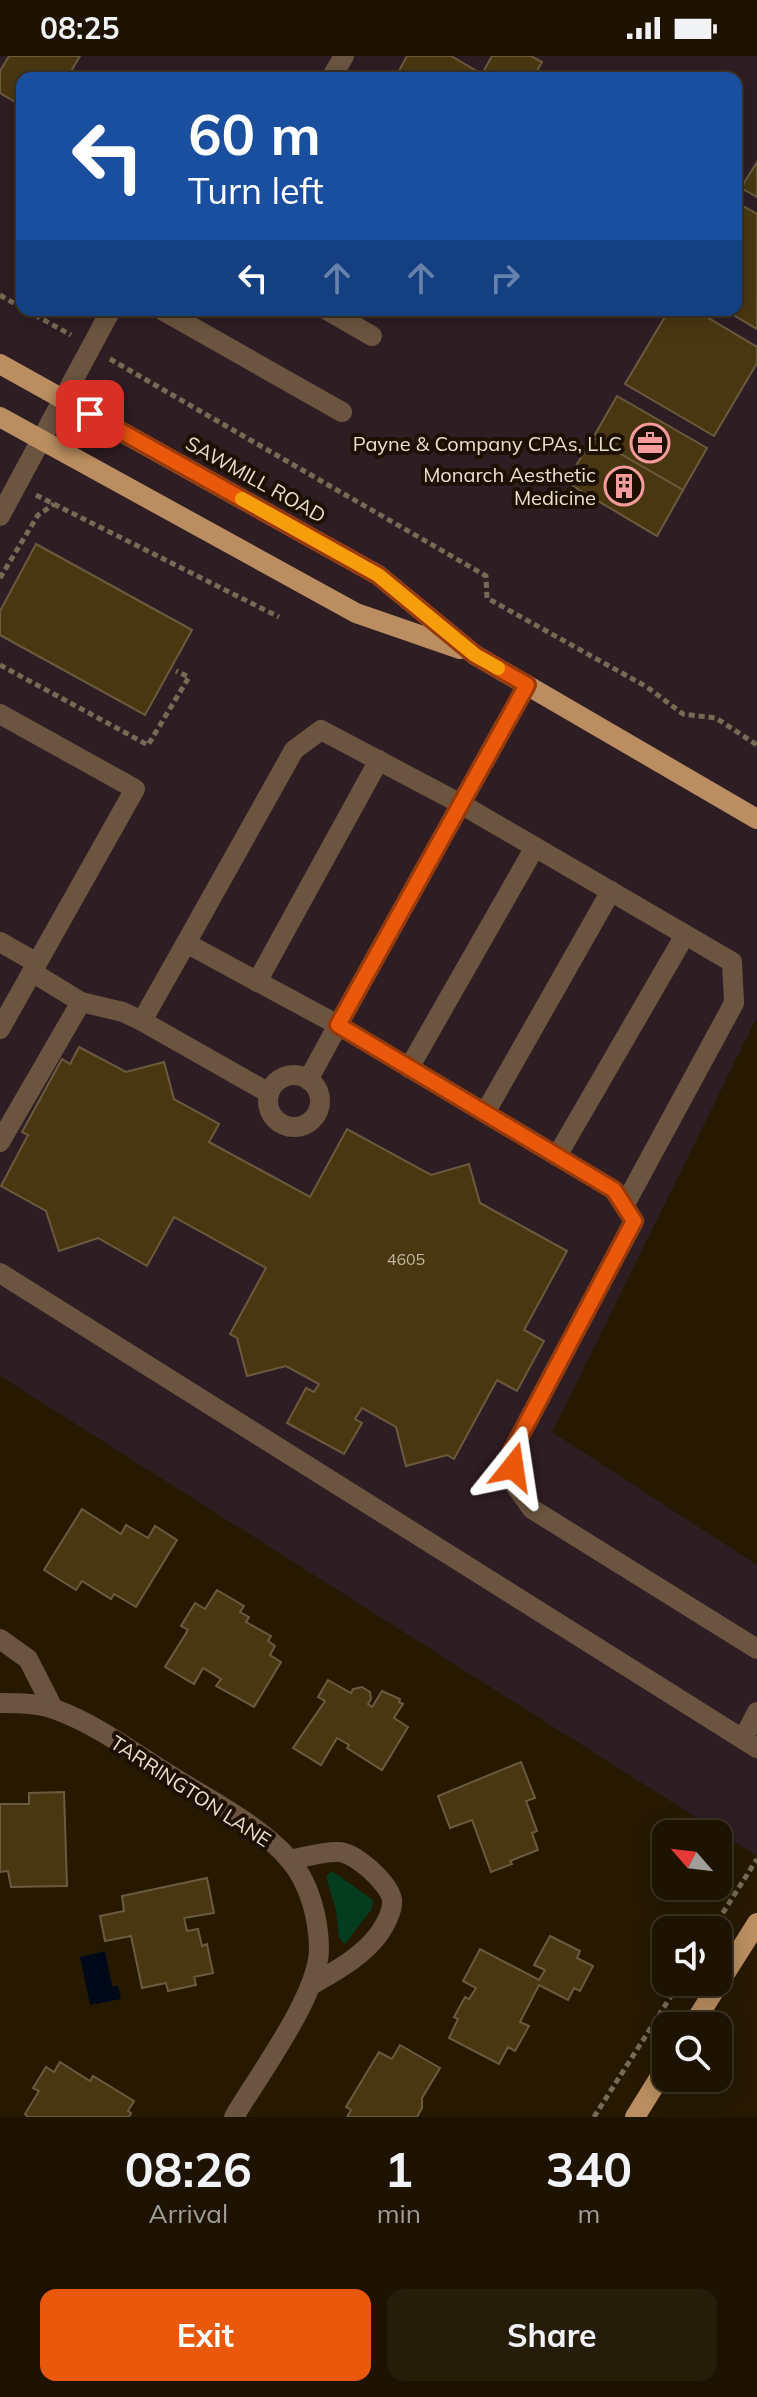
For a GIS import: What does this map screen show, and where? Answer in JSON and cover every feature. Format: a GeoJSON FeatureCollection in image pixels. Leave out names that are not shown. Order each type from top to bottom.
{"type":"FeatureCollection","features":[{"type":"Feature","properties":{"kind":"main road","name":"SAWMILL ROAD"},"geometry":{"type":"LineString","coordinates":[[0,364],[378,575],[475,655],[757,819]]}},
{"type":"Feature","properties":{"kind":"main road","name":"SAWMILL ROAD"},"geometry":{"type":"LineString","coordinates":[[0,417],[356,613],[475,655]]}},
{"type":"Feature","properties":{"kind":"main road"},"geometry":{"type":"LineString","coordinates":[[701,2012],[757,1923]]}},
{"type":"Feature","properties":{"kind":"main road"},"geometry":{"type":"LineString","coordinates":[[635,2117],[652,2090]]}},
{"type":"Feature","properties":{"kind":"street"},"geometry":{"type":"LineString","coordinates":[[0,516],[108,316]]}},
{"type":"Feature","properties":{"kind":"street"},"geometry":{"type":"LineString","coordinates":[[173,316],[342,412]]}},
{"type":"Feature","properties":{"kind":"street"},"geometry":{"type":"LineString","coordinates":[[337,316],[372,336]]}},
{"type":"Feature","properties":{"kind":"street"},"geometry":{"type":"LineString","coordinates":[[308,1080],[527,685]]}},
{"type":"Feature","properties":{"kind":"street"},"geometry":{"type":"LineString","coordinates":[[0,714],[135,789],[0,1029]]}},
{"type":"Feature","properties":{"kind":"street"},"geometry":{"type":"LineString","coordinates":[[142,1021],[294,750],[321,730],[461,804],[732,962],[734,1003],[624,1206]]}},
{"type":"Feature","properties":{"kind":"street"},"geometry":{"type":"LineString","coordinates":[[257,982],[379,760]]}},
{"type":"Feature","properties":{"kind":"street"},"geometry":{"type":"LineString","coordinates":[[409,1068],[535,847]]}},
{"type":"Feature","properties":{"kind":"street"},"geometry":{"type":"LineString","coordinates":[[485,1113],[611,891]]}},
{"type":"Feature","properties":{"kind":"street"},"geometry":{"type":"LineString","coordinates":[[557,1156],[685,935]]}},
{"type":"Feature","properties":{"kind":"street"},"geometry":{"type":"LineString","coordinates":[[0,942],[81,1002],[123,1012],[142,1021],[269,1093]]}},
{"type":"Feature","properties":{"kind":"street"},"geometry":{"type":"LineString","coordinates":[[186,943],[338,1025],[614,1190],[634,1221],[512,1451],[514,1484],[532,1509],[757,1649]]}},
{"type":"Feature","properties":{"kind":"street"},"geometry":{"type":"LineString","coordinates":[[0,1142],[81,1002]]}},
{"type":"Feature","properties":{"kind":"street"},"geometry":{"type":"LineString","coordinates":[[296,1075],[308,1080],[316,1088],[317,1113],[304,1125],[287,1127],[269,1110],[269,1093],[273,1085],[287,1076],[296,1075]]}},
{"type":"Feature","properties":{"kind":"street"},"geometry":{"type":"LineString","coordinates":[[0,1273],[750,1744],[757,1712]]}},
{"type":"Feature","properties":{"kind":"street"},"geometry":{"type":"LineString","coordinates":[[0,1639],[28,1659],[53,1708]]}},
{"type":"Feature","properties":{"kind":"street","name":"TARRINGTON LANE"},"geometry":{"type":"LineString","coordinates":[[0,1703],[53,1708],[84,1722],[256,1830],[290,1860],[305,1882],[316,1916],[319,1952],[310,1986],[234,2117]]}},
{"type":"Feature","properties":{"kind":"street"},"geometry":{"type":"LineString","coordinates":[[290,1860],[340,1852],[359,1860],[376,1875],[387,1887],[392,1901],[380,1933],[361,1955],[310,1986]]}},
{"type":"Feature","properties":{"kind":"path"},"geometry":{"type":"LineString","coordinates":[[36,316],[486,576],[487,598],[647,687],[683,714],[716,718],[757,745]]}},
{"type":"Feature","properties":{"kind":"path"},"geometry":{"type":"LineString","coordinates":[[19,485],[279,617]]}},
{"type":"Feature","properties":{"kind":"path"},"geometry":{"type":"LineString","coordinates":[[0,578],[38,515],[54,504]]}},
{"type":"Feature","properties":{"kind":"path"},"geometry":{"type":"LineString","coordinates":[[0,665],[148,745],[189,677],[176,671]]}},
{"type":"Feature","properties":{"kind":"path"},"geometry":{"type":"LineString","coordinates":[[721,1916],[757,1859]]}},
{"type":"Feature","properties":{"kind":"path"},"geometry":{"type":"LineString","coordinates":[[594,2117],[671,1996]]}},
{"type":"Feature","properties":{"kind":"shaded area"},"geometry":{"type":"Polygon","coordinates":[[[0,56],[757,56],[757,1017],[552,1432],[757,1565],[757,1856],[732,1840],[732,1820],[700,1820],[0,1376],[0,56]]]}},
{"type":"Feature","properties":{"kind":"green space"},"geometry":{"type":"Polygon","coordinates":[[[332,1871],[373,1900],[371,1910],[345,1944],[339,1937],[336,1911],[326,1876],[332,1871]]]}},
{"type":"Feature","properties":{"kind":"water"},"geometry":{"type":"Polygon","coordinates":[[[105,1951],[112,1986],[118,1986],[121,1999],[90,2005],[80,1957],[105,1951]]]}},
{"type":"Feature","properties":{"kind":"building"},"geometry":{"type":"Polygon","coordinates":[[[9,56],[80,56],[71,72],[16,72],[16,102],[0,93],[0,71],[9,56]]]}},
{"type":"Feature","properties":{"kind":"building"},"geometry":{"type":"Polygon","coordinates":[[[407,56],[451,56],[479,72],[398,72],[407,56]]]}},
{"type":"Feature","properties":{"kind":"building"},"geometry":{"type":"Polygon","coordinates":[[[492,56],[531,56],[542,62],[536,72],[483,72],[492,56]]]}},
{"type":"Feature","properties":{"kind":"building"},"geometry":{"type":"Polygon","coordinates":[[[757,162],[757,197],[742,186],[757,162]]]}},
{"type":"Feature","properties":{"kind":"building"},"geometry":{"type":"Polygon","coordinates":[[[742,205],[757,214],[757,329],[735,316],[742,316],[742,205]]]}},
{"type":"Feature","properties":{"kind":"building"},"geometry":{"type":"Polygon","coordinates":[[[665,316],[705,316],[757,347],[757,363],[714,436],[625,384],[665,316]]]}},
{"type":"Feature","properties":{"kind":"building","name":"Payne & Company CPAs, LLC"},"geometry":{"type":"Polygon","coordinates":[[[617,396],[707,448],[683,490],[593,438],[617,396]]]}},
{"type":"Feature","properties":{"kind":"building","name":"Monarch Aesthetic Medicine"},"geometry":{"type":"Polygon","coordinates":[[[593,438],[683,490],[657,536],[566,482],[593,438]]]}},
{"type":"Feature","properties":{"kind":"building"},"geometry":{"type":"Polygon","coordinates":[[[36,544],[192,630],[145,715],[0,635],[0,611],[36,544]]]}},
{"type":"Feature","properties":{"kind":"building"},"geometry":{"type":"Polygon","coordinates":[[[79,1047],[126,1072],[164,1062],[174,1099],[219,1124],[209,1142],[310,1197],[347,1129],[431,1175],[469,1164],[480,1203],[567,1251],[524,1330],[544,1341],[517,1391],[497,1380],[454,1459],[447,1455],[406,1466],[396,1427],[362,1408],[355,1419],[362,1423],[344,1454],[287,1423],[306,1388],[314,1392],[319,1384],[286,1366],[247,1376],[237,1338],[230,1334],[266,1268],[174,1217],[147,1266],[98,1238],[59,1251],[46,1211],[1,1186],[28,1135],[22,1132],[62,1059],[70,1064],[79,1047]]]}},
{"type":"Feature","properties":{"kind":"building"},"geometry":{"type":"Polygon","coordinates":[[[82,1509],[121,1534],[126,1525],[148,1538],[155,1526],[177,1540],[136,1607],[114,1594],[111,1599],[82,1581],[76,1590],[44,1570],[82,1509]]]}},
{"type":"Feature","properties":{"kind":"building"},"geometry":{"type":"Polygon","coordinates":[[[217,1590],[244,1606],[240,1612],[249,1617],[246,1622],[271,1636],[268,1641],[275,1646],[270,1655],[281,1662],[254,1707],[216,1686],[221,1679],[203,1668],[194,1684],[165,1667],[188,1630],[181,1626],[195,1603],[205,1609],[217,1590]]]}},
{"type":"Feature","properties":{"kind":"building"},"geometry":{"type":"Polygon","coordinates":[[[328,1680],[351,1693],[353,1689],[362,1687],[370,1692],[368,1704],[372,1707],[382,1691],[400,1699],[399,1702],[403,1704],[394,1718],[408,1727],[382,1770],[337,1738],[321,1765],[293,1748],[325,1701],[318,1697],[328,1680]]]}},
{"type":"Feature","properties":{"kind":"building"},"geometry":{"type":"Polygon","coordinates":[[[521,1762],[535,1798],[526,1801],[537,1831],[532,1833],[538,1850],[491,1872],[472,1820],[450,1828],[438,1796],[521,1762]]]}},
{"type":"Feature","properties":{"kind":"building"},"geometry":{"type":"Polygon","coordinates":[[[64,1792],[67,1886],[11,1887],[8,1871],[0,1872],[0,1804],[29,1804],[29,1793],[64,1792]]]}},
{"type":"Feature","properties":{"kind":"building"},"geometry":{"type":"Polygon","coordinates":[[[207,1878],[214,1913],[184,1918],[187,1931],[198,1929],[202,1946],[207,1944],[213,1973],[194,1977],[196,1985],[168,1991],[166,1983],[142,1988],[131,1936],[105,1941],[100,1916],[124,1911],[122,1896],[207,1878]]]}},
{"type":"Feature","properties":{"kind":"building"},"geometry":{"type":"Polygon","coordinates":[[[550,1936],[580,1951],[577,1958],[593,1966],[580,1991],[574,1988],[568,2000],[539,1985],[520,2022],[529,2026],[515,2051],[508,2047],[499,2064],[449,2038],[458,2019],[454,2017],[465,1997],[469,1999],[476,1988],[463,1981],[480,1949],[539,1980],[545,1970],[534,1965],[550,1936]]]}},
{"type":"Feature","properties":{"kind":"building"},"geometry":{"type":"Polygon","coordinates":[[[400,2045],[440,2068],[422,2098],[422,2108],[417,2117],[347,2117],[351,2110],[346,2107],[379,2052],[392,2059],[400,2045]]]}},
{"type":"Feature","properties":{"kind":"building"},"geometry":{"type":"Polygon","coordinates":[[[60,2062],[90,2081],[93,2076],[134,2101],[128,2111],[131,2113],[129,2117],[28,2117],[25,2114],[39,2091],[33,2088],[46,2067],[54,2072],[60,2062]]]}},
{"type":"Feature","properties":{"kind":"slow traffic"},"geometry":{"type":"LineString","coordinates":[[242,499],[378,575],[475,655],[498,668]]}},
{"type":"Feature","properties":{"kind":"place","name":"Payne & Company CPAs, LLC"},"geometry":{"type":"Point","coordinates":[650,443]}},
{"type":"Feature","properties":{"kind":"place","name":"Monarch Aesthetic Medicine"},"geometry":{"type":"Point","coordinates":[624,486]}},
{"type":"Feature","properties":{"kind":"route"},"geometry":{"type":"LineString","coordinates":[[90,414],[378,575],[475,655],[527,685],[338,1025],[614,1190],[634,1221],[512,1451],[513,1467]]}}]}
